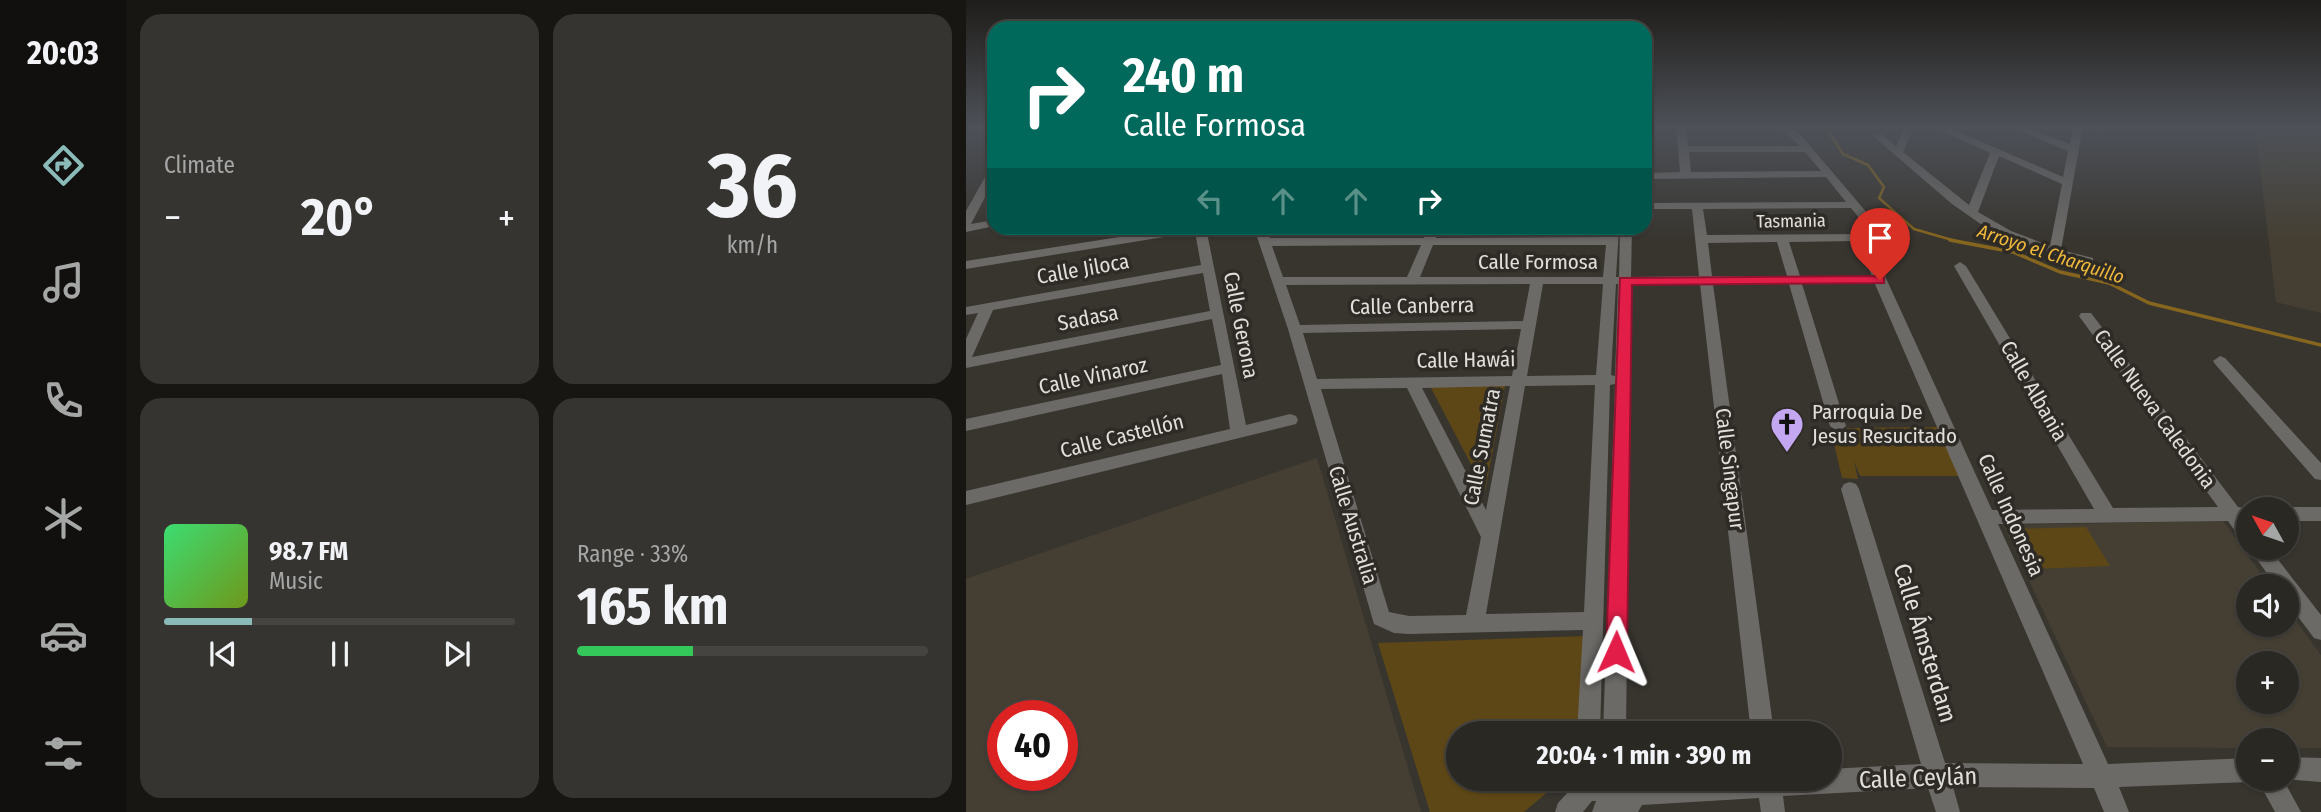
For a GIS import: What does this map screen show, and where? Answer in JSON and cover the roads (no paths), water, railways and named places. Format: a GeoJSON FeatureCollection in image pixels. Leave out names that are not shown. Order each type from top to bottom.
{"type":"FeatureCollection","features":[{"type":"Feature","properties":{"kind":"street"},"geometry":{"type":"LineString","coordinates":[[1685,164],[1686,176]]}},
{"type":"Feature","properties":{"kind":"street"},"geometry":{"type":"LineString","coordinates":[[1820,164],[1852,205]]}},
{"type":"Feature","properties":{"kind":"street"},"geometry":{"type":"LineString","coordinates":[[1913,164],[1972,212],[2007,234],[2089,261]]}},
{"type":"Feature","properties":{"kind":"street"},"geometry":{"type":"LineString","coordinates":[[1972,212],[1991,164]]}},
{"type":"Feature","properties":{"kind":"street"},"geometry":{"type":"LineString","coordinates":[[2024,164],[2069,183]]}},
{"type":"Feature","properties":{"kind":"street"},"geometry":{"type":"LineString","coordinates":[[2055,251],[2072,164]]}},
{"type":"Feature","properties":{"kind":"street"},"geometry":{"type":"LineString","coordinates":[[1652,176],[1828,174]]}},
{"type":"Feature","properties":{"kind":"street"},"geometry":{"type":"LineString","coordinates":[[966,194],[987,190]]}},
{"type":"Feature","properties":{"kind":"street"},"geometry":{"type":"LineString","coordinates":[[966,222],[987,191]]}},
{"type":"Feature","properties":{"kind":"street","name":"Calle Singapur"},"geometry":{"type":"LineString","coordinates":[[1697,205],[1762,721]]}},
{"type":"Feature","properties":{"kind":"street"},"geometry":{"type":"LineString","coordinates":[[1652,206],[1852,205]]}},
{"type":"Feature","properties":{"kind":"street","name":"Tasmania"},"geometry":{"type":"LineString","coordinates":[[1702,239],[1881,237],[1852,205]]}},
{"type":"Feature","properties":{"kind":"street"},"geometry":{"type":"LineString","coordinates":[[966,228],[987,224]]}},
{"type":"Feature","properties":{"kind":"street"},"geometry":{"type":"LineString","coordinates":[[966,265],[1153,235]]}},
{"type":"Feature","properties":{"kind":"street","name":"Calle Gerona"},"geometry":{"type":"LineString","coordinates":[[1199,235],[1230,368],[1239,431]]}},
{"type":"Feature","properties":{"kind":"street"},"geometry":{"type":"LineString","coordinates":[[1263,235],[1427,242],[1590,235]]}},
{"type":"Feature","properties":{"kind":"street","name":"Calle Australia"},"geometry":{"type":"LineString","coordinates":[[1263,235],[1295,329],[1381,618],[1401,624],[1593,621]]}},
{"type":"Feature","properties":{"kind":"street"},"geometry":{"type":"LineString","coordinates":[[1411,282],[1430,235]]}},
{"type":"Feature","properties":{"kind":"street"},"geometry":{"type":"LineString","coordinates":[[1613,235],[1623,380],[1615,721]]}},
{"type":"Feature","properties":{"kind":"street"},"geometry":{"type":"LineString","coordinates":[[1589,721],[1604,380],[1625,235]]}},
{"type":"Feature","properties":{"kind":"street","name":"Calle Indonesia"},"geometry":{"type":"LineString","coordinates":[[1861,237],[2117,812]]}},
{"type":"Feature","properties":{"kind":"street"},"geometry":{"type":"LineString","coordinates":[[1782,238],[1838,426]]}},
{"type":"Feature","properties":{"kind":"street","name":"Calle Albania"},"geometry":{"type":"LineString","coordinates":[[1961,266],[2108,516]]}},
{"type":"Feature","properties":{"kind":"street","name":"Calle Jiloca"},"geometry":{"type":"LineString","coordinates":[[966,311],[1208,268]]}},
{"type":"Feature","properties":{"kind":"street","name":"Calle Sumatra"},"geometry":{"type":"LineString","coordinates":[[1474,624],[1488,533],[1537,280]]}},
{"type":"Feature","properties":{"kind":"street","name":"Calle Formosa"},"geometry":{"type":"LineString","coordinates":[[1280,281],[1880,280]]}},
{"type":"Feature","properties":{"kind":"street"},"geometry":{"type":"LineString","coordinates":[[966,355],[988,307]]}},
{"type":"Feature","properties":{"kind":"street","name":"Sadasa"},"geometry":{"type":"LineString","coordinates":[[966,363],[1218,314]]}},
{"type":"Feature","properties":{"kind":"street","name":"Calle Nueva Caledonia"},"geometry":{"type":"LineString","coordinates":[[2086,316],[2236,509]]}},
{"type":"Feature","properties":{"kind":"street","name":"Calle Canberra"},"geometry":{"type":"LineString","coordinates":[[1295,329],[1529,325]]}},
{"type":"Feature","properties":{"kind":"street"},"geometry":{"type":"LineString","coordinates":[[2220,360],[2321,474]]}},
{"type":"Feature","properties":{"kind":"street","name":"Calle Vinaroz"},"geometry":{"type":"LineString","coordinates":[[966,425],[1230,368]]}},
{"type":"Feature","properties":{"kind":"street","name":"Calle Hawái"},"geometry":{"type":"LineString","coordinates":[[1311,384],[1623,380]]}},
{"type":"Feature","properties":{"kind":"street"},"geometry":{"type":"LineString","coordinates":[[1412,382],[1488,533]]}},
{"type":"Feature","properties":{"kind":"street","name":"Calle Castellón"},"geometry":{"type":"LineString","coordinates":[[966,498],[1290,419]]}},
{"type":"Feature","properties":{"kind":"street","name":"Calle Ámsterdam"},"geometry":{"type":"LineString","coordinates":[[1850,489],[1948,812]]}},
{"type":"Feature","properties":{"kind":"street"},"geometry":{"type":"LineString","coordinates":[[2300,514],[2321,514]]}},
{"type":"Feature","properties":{"kind":"street"},"geometry":{"type":"LineString","coordinates":[[1987,517],[2236,515]]}},
{"type":"Feature","properties":{"kind":"street"},"geometry":{"type":"LineString","coordinates":[[2267,560],[2278,574]]}},
{"type":"Feature","properties":{"kind":"street"},"geometry":{"type":"LineString","coordinates":[[2299,601],[2320,627]]}},
{"type":"Feature","properties":{"kind":"street"},"geometry":{"type":"LineString","coordinates":[[2299,769],[2321,770]]}},
{"type":"Feature","properties":{"kind":"street","name":"Calle Ceylán"},"geometry":{"type":"LineString","coordinates":[[1842,778],[1937,775],[2101,776],[2236,771]]}},
{"type":"Feature","properties":{"kind":"street"},"geometry":{"type":"LineString","coordinates":[[1567,812],[1582,791]]}},
{"type":"Feature","properties":{"kind":"street","name":"Calle Ceylán"},"geometry":{"type":"LineString","coordinates":[[1618,797],[1675,791]]}},
{"type":"Feature","properties":{"kind":"street"},"geometry":{"type":"LineString","coordinates":[[1770,791],[1773,812]]}},
{"type":"Feature","properties":{"kind":"street"},"geometry":{"type":"LineString","coordinates":[[2276,791],[2288,812]]}},
{"type":"Feature","properties":{"kind":"waterway","name":"Arroyo el Charquillo"},"geometry":{"type":"LineString","coordinates":[[1865,164],[1884,187],[1879,198],[1914,229],[1956,241]]}},
{"type":"Feature","properties":{"kind":"waterway","name":"Arroyo el Charquillo"},"geometry":{"type":"LineString","coordinates":[[1950,240],[1956,241]]}},
{"type":"Feature","properties":{"kind":"waterway","name":"Arroyo el Charquillo"},"geometry":{"type":"LineString","coordinates":[[1956,241],[2013,252],[2060,272],[2109,283],[2149,303],[2321,345]]}},
{"type":"Feature","properties":{"kind":"place","name":"Parroquia De Jesus Resucitado"},"geometry":{"type":"Point","coordinates":[1787,454]}}]}
